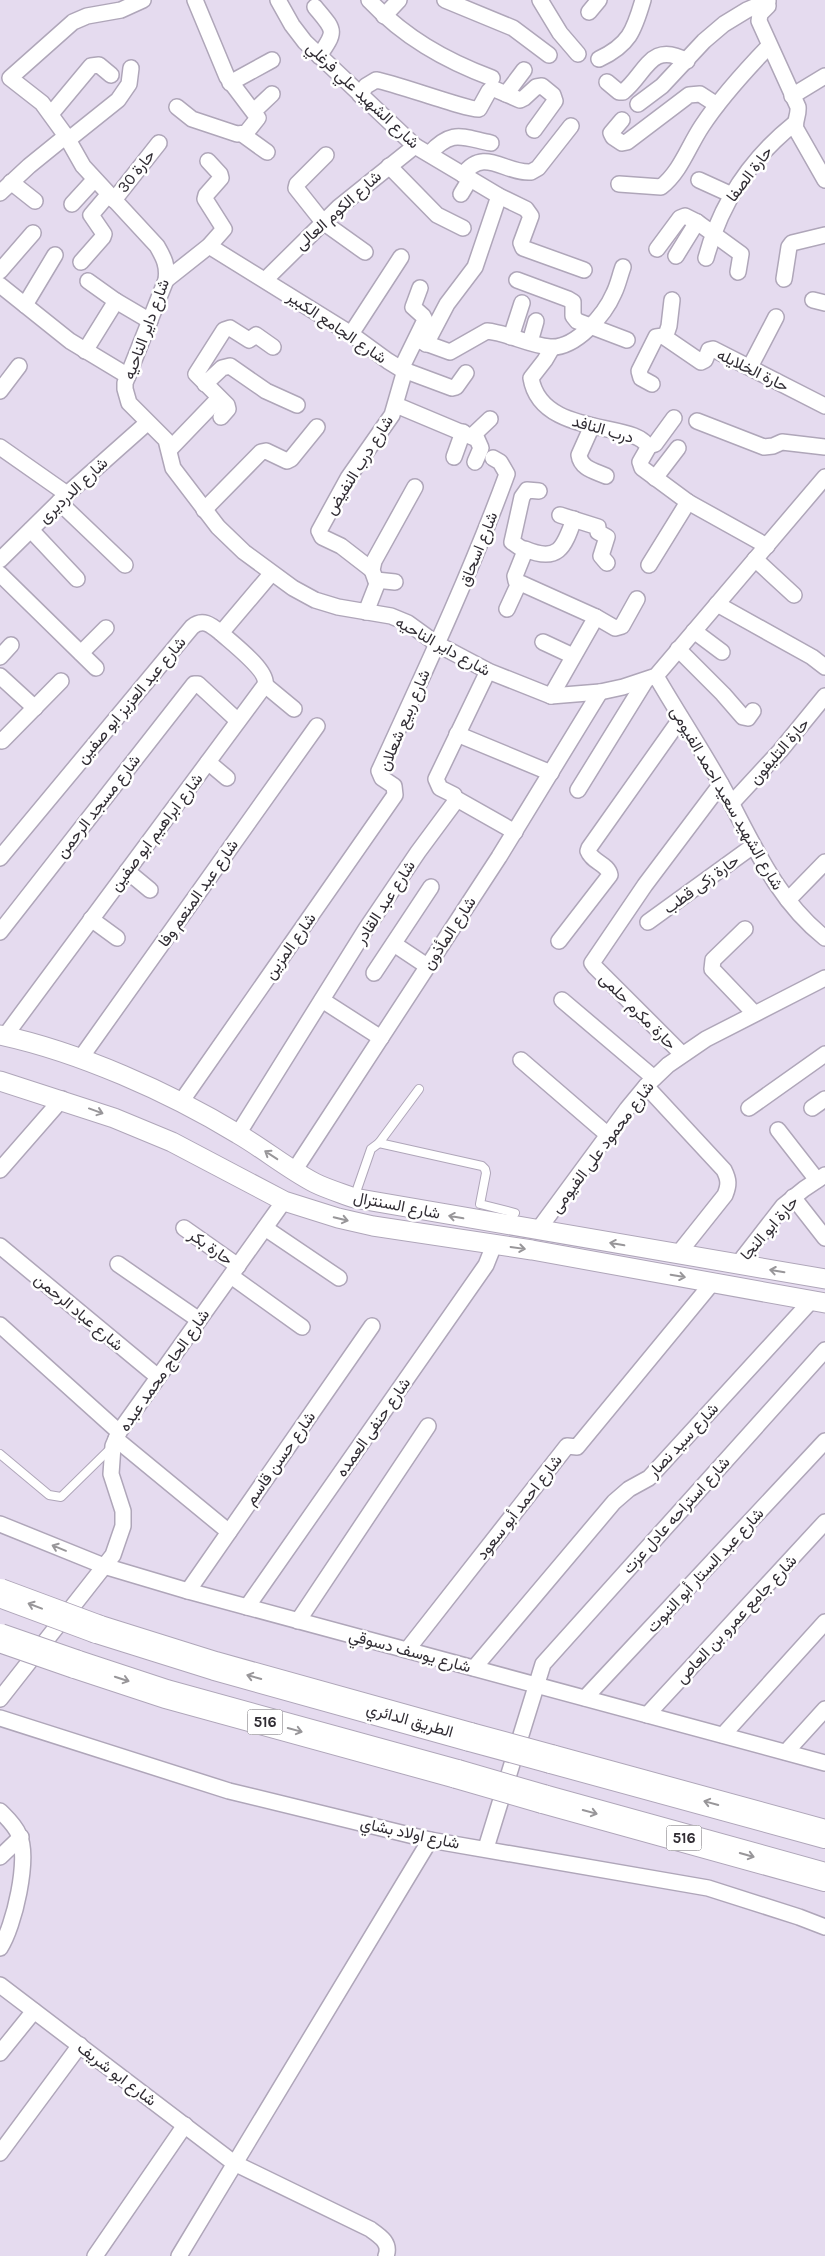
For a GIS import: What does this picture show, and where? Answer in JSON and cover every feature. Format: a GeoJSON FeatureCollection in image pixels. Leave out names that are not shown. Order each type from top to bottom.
{"type":"FeatureCollection","features":[{"type":"Feature","properties":{"kind":"highway","name":"الطريق الدائري"},"geometry":{"type":"LineString","coordinates":[[0,1593],[97,1629],[215,1666],[825,1834]]}},
{"type":"Feature","properties":{"kind":"highway","name":"516"},"geometry":{"type":"LineString","coordinates":[[0,1638],[166,1694],[825,1877]]}},
{"type":"Feature","properties":{"kind":"street","name":"شارع داير الناحيه"},"geometry":{"type":"LineString","coordinates":[[143,0],[117,5],[73,22],[5,73],[27,90],[51,114],[83,166],[157,246],[168,269],[166,280],[128,376],[125,389],[129,403],[147,423],[159,432],[170,449],[174,468],[204,510],[244,552],[271,574],[315,600],[338,607],[392,616],[408,623],[437,644],[488,671],[551,696],[600,692],[651,678]]}},
{"type":"Feature","properties":{"kind":"street"},"geometry":{"type":"LineString","coordinates":[[195,0],[230,83],[258,118],[246,133],[242,134]]}},
{"type":"Feature","properties":{"kind":"street","name":"شارع الشهيد علي فرغلي"},"geometry":{"type":"LineString","coordinates":[[278,0],[292,25],[319,56],[415,146],[499,196],[526,209],[530,214],[521,243],[523,248],[584,270]]}},
{"type":"Feature","properties":{"kind":"street"},"geometry":{"type":"LineString","coordinates":[[369,0],[384,16],[408,36],[434,52],[492,78]]}},
{"type":"Feature","properties":{"kind":"street"},"geometry":{"type":"LineString","coordinates":[[384,16],[399,0]]}},
{"type":"Feature","properties":{"kind":"street"},"geometry":{"type":"LineString","coordinates":[[445,0],[513,28],[549,55]]}},
{"type":"Feature","properties":{"kind":"street"},"geometry":{"type":"LineString","coordinates":[[540,0],[560,33],[578,54]]}},
{"type":"Feature","properties":{"kind":"street"},"geometry":{"type":"LineString","coordinates":[[589,12],[599,0]]}},
{"type":"Feature","properties":{"kind":"street"},"geometry":{"type":"LineString","coordinates":[[599,59],[613,52],[625,42],[634,29],[643,0]]}},
{"type":"Feature","properties":{"kind":"street"},"geometry":{"type":"LineString","coordinates":[[771,2],[760,14],[759,21],[798,107],[799,114],[795,123],[801,139],[825,180]]}},
{"type":"Feature","properties":{"kind":"street"},"geometry":{"type":"LineString","coordinates":[[638,104],[662,86],[704,41],[724,24],[746,10],[771,2]]}},
{"type":"Feature","properties":{"kind":"street"},"geometry":{"type":"LineString","coordinates":[[315,8],[332,28],[331,38],[319,56]]}},
{"type":"Feature","properties":{"kind":"street"},"geometry":{"type":"LineString","coordinates":[[618,184],[660,187],[669,181],[700,128],[734,82],[769,46]]}},
{"type":"Feature","properties":{"kind":"street"},"geometry":{"type":"LineString","coordinates":[[607,82],[619,92],[622,92],[653,58],[660,54],[670,53],[687,61]]}},
{"type":"Feature","properties":{"kind":"street"},"geometry":{"type":"LineString","coordinates":[[230,83],[272,60]]}},
{"type":"Feature","properties":{"kind":"street"},"geometry":{"type":"LineString","coordinates":[[51,114],[91,66],[99,66],[111,75]]}},
{"type":"Feature","properties":{"kind":"street"},"geometry":{"type":"LineString","coordinates":[[0,193],[11,182],[118,100],[129,84],[131,68]]}},
{"type":"Feature","properties":{"kind":"street"},"geometry":{"type":"LineString","coordinates":[[506,94],[524,70]]}},
{"type":"Feature","properties":{"kind":"street"},"geometry":{"type":"LineString","coordinates":[[792,96],[825,76]]}},
{"type":"Feature","properties":{"kind":"street"},"geometry":{"type":"LineString","coordinates":[[360,95],[366,86],[376,80],[448,100],[474,110],[479,109],[492,88],[522,100],[539,86],[546,88],[553,95],[554,104],[534,130]]}},
{"type":"Feature","properties":{"kind":"street"},"geometry":{"type":"LineString","coordinates":[[254,111],[272,94]]}},
{"type":"Feature","properties":{"kind":"street"},"geometry":{"type":"LineString","coordinates":[[622,120],[612,133],[622,143],[627,142],[689,95],[700,94],[717,105]]}},
{"type":"Feature","properties":{"kind":"street"},"geometry":{"type":"LineString","coordinates":[[177,107],[192,119],[242,134],[267,152]]}},
{"type":"Feature","properties":{"kind":"street","name":"حارة الصفا"},"geometry":{"type":"LineString","coordinates":[[706,258],[713,233],[724,208],[749,168],[776,138],[795,123]]}},
{"type":"Feature","properties":{"kind":"street"},"geometry":{"type":"LineString","coordinates":[[461,194],[469,166],[481,161],[488,161],[531,172],[538,168],[571,126]]}},
{"type":"Feature","properties":{"kind":"street"},"geometry":{"type":"LineString","coordinates":[[429,154],[440,142],[454,136],[491,143]]}},
{"type":"Feature","properties":{"kind":"street","name":"حارة 30"},"geometry":{"type":"LineString","coordinates":[[81,262],[104,234],[90,215],[111,197],[160,143]]}},
{"type":"Feature","properties":{"kind":"street","name":"شارع الكوم العالى"},"geometry":{"type":"LineString","coordinates":[[265,280],[322,222],[415,146]]}},
{"type":"Feature","properties":{"kind":"street"},"geometry":{"type":"LineString","coordinates":[[326,155],[296,184],[298,191],[322,222],[365,252]]}},
{"type":"Feature","properties":{"kind":"street"},"geometry":{"type":"LineString","coordinates":[[166,280],[209,246],[224,229],[205,199],[206,195],[221,178],[220,174],[208,161]]}},
{"type":"Feature","properties":{"kind":"street"},"geometry":{"type":"LineString","coordinates":[[389,166],[437,215],[462,228]]}},
{"type":"Feature","properties":{"kind":"street"},"geometry":{"type":"LineString","coordinates":[[72,204],[94,180]]}},
{"type":"Feature","properties":{"kind":"street"},"geometry":{"type":"LineString","coordinates":[[698,180],[732,195]]}},
{"type":"Feature","properties":{"kind":"street"},"geometry":{"type":"LineString","coordinates":[[11,182],[34,201]]}},
{"type":"Feature","properties":{"kind":"street"},"geometry":{"type":"LineString","coordinates":[[422,342],[446,304],[474,268],[499,196]]}},
{"type":"Feature","properties":{"kind":"street"},"geometry":{"type":"LineString","coordinates":[[657,249],[680,218],[685,216],[713,233],[741,254],[738,272]]}},
{"type":"Feature","properties":{"kind":"street"},"geometry":{"type":"LineString","coordinates":[[676,256],[696,222]]}},
{"type":"Feature","properties":{"kind":"street"},"geometry":{"type":"LineString","coordinates":[[0,271],[33,234]]}},
{"type":"Feature","properties":{"kind":"street"},"geometry":{"type":"LineString","coordinates":[[784,279],[789,247],[792,243],[825,235]]}},
{"type":"Feature","properties":{"kind":"street","name":"شارع الجامع الكبير"},"geometry":{"type":"LineString","coordinates":[[209,246],[350,334],[376,354],[403,369],[452,388],[456,387],[466,373]]}},
{"type":"Feature","properties":{"kind":"street"},"geometry":{"type":"LineString","coordinates":[[25,305],[55,255]]}},
{"type":"Feature","properties":{"kind":"street"},"geometry":{"type":"LineString","coordinates":[[350,334],[401,257]]}},
{"type":"Feature","properties":{"kind":"street"},"geometry":{"type":"LineString","coordinates":[[422,342],[450,352],[487,331],[552,348],[564,345],[591,326],[602,314],[615,292],[623,267]]}},
{"type":"Feature","properties":{"kind":"street"},"geometry":{"type":"LineString","coordinates":[[518,280],[568,299],[574,306],[572,313],[574,319],[627,340]]}},
{"type":"Feature","properties":{"kind":"street"},"geometry":{"type":"LineString","coordinates":[[88,281],[116,301],[150,321]]}},
{"type":"Feature","properties":{"kind":"street"},"geometry":{"type":"LineString","coordinates":[[0,285],[85,351],[128,376]]}},
{"type":"Feature","properties":{"kind":"street"},"geometry":{"type":"LineString","coordinates":[[420,288],[413,307],[425,318],[422,342]]}},
{"type":"Feature","properties":{"kind":"street"},"geometry":{"type":"LineString","coordinates":[[652,384],[641,378],[639,371],[656,337],[666,335],[672,300]]}},
{"type":"Feature","properties":{"kind":"street"},"geometry":{"type":"LineString","coordinates":[[85,351],[116,301]]}},
{"type":"Feature","properties":{"kind":"street"},"geometry":{"type":"LineString","coordinates":[[512,337],[522,303]]}},
{"type":"Feature","properties":{"kind":"street"},"geometry":{"type":"LineString","coordinates":[[750,367],[776,317]]}},
{"type":"Feature","properties":{"kind":"street"},"geometry":{"type":"LineString","coordinates":[[530,342],[536,321]]}},
{"type":"Feature","properties":{"kind":"street"},"geometry":{"type":"LineString","coordinates":[[221,417],[228,407],[197,378],[197,372],[226,329],[230,328],[249,340],[256,335],[273,347]]}},
{"type":"Feature","properties":{"kind":"street","name":"حارة الخلايله"},"geometry":{"type":"LineString","coordinates":[[663,336],[701,362],[705,360],[709,350],[713,348],[825,406]]}},
{"type":"Feature","properties":{"kind":"street","name":"شارع درب النفيض"},"geometry":{"type":"LineString","coordinates":[[374,575],[341,546],[322,537],[318,531],[348,478],[387,423],[396,405],[403,369],[422,342]]}},
{"type":"Feature","properties":{"kind":"street","name":"درب النافد"},"geometry":{"type":"LineString","coordinates":[[552,348],[546,360],[531,378],[537,394],[557,414],[570,420],[636,437],[648,446],[640,465],[655,478],[688,502],[767,546]]}},
{"type":"Feature","properties":{"kind":"street"},"geometry":{"type":"LineString","coordinates":[[2,384],[19,366]]}},
{"type":"Feature","properties":{"kind":"street"},"geometry":{"type":"LineString","coordinates":[[205,384],[222,368],[230,366],[266,391],[297,405]]}},
{"type":"Feature","properties":{"kind":"street"},"geometry":{"type":"LineString","coordinates":[[170,449],[219,398]]}},
{"type":"Feature","properties":{"kind":"street"},"geometry":{"type":"LineString","coordinates":[[396,405],[468,434],[480,443],[481,448],[475,462]]}},
{"type":"Feature","properties":{"kind":"street"},"geometry":{"type":"LineString","coordinates":[[648,446],[655,444],[674,418]]}},
{"type":"Feature","properties":{"kind":"street"},"geometry":{"type":"LineString","coordinates":[[454,457],[468,434],[490,419]]}},
{"type":"Feature","properties":{"kind":"street"},"geometry":{"type":"LineString","coordinates":[[697,420],[764,447],[782,442],[825,447]]}},
{"type":"Feature","properties":{"kind":"street","name":"شارع الدرديرى"},"geometry":{"type":"LineString","coordinates":[[0,560],[63,498],[147,423]]}},
{"type":"Feature","properties":{"kind":"street"},"geometry":{"type":"LineString","coordinates":[[592,426],[579,459],[584,466],[606,476]]}},
{"type":"Feature","properties":{"kind":"street"},"geometry":{"type":"LineString","coordinates":[[204,510],[261,452],[266,452],[287,461],[291,459],[317,427]]}},
{"type":"Feature","properties":{"kind":"street"},"geometry":{"type":"LineString","coordinates":[[0,447],[63,498],[125,565]]}},
{"type":"Feature","properties":{"kind":"street"},"geometry":{"type":"LineString","coordinates":[[655,478],[678,448]]}},
{"type":"Feature","properties":{"kind":"street","name":"شارع اسحاق"},"geometry":{"type":"LineString","coordinates":[[437,644],[475,560],[507,474],[500,462],[493,458]]}},
{"type":"Feature","properties":{"kind":"street"},"geometry":{"type":"LineString","coordinates":[[578,790],[651,678],[767,546],[820,494],[825,477]]}},
{"type":"Feature","properties":{"kind":"street"},"geometry":{"type":"LineString","coordinates":[[366,612],[377,584],[374,575],[374,562],[415,487]]}},
{"type":"Feature","properties":{"kind":"street"},"geometry":{"type":"LineString","coordinates":[[539,490],[527,490],[522,497],[512,542],[539,555],[556,552],[566,542],[567,517],[598,527],[598,532],[606,536],[601,556],[607,563]]}},
{"type":"Feature","properties":{"kind":"street"},"geometry":{"type":"LineString","coordinates":[[649,565],[688,502]]}},
{"type":"Feature","properties":{"kind":"street"},"geometry":{"type":"LineString","coordinates":[[31,530],[76,579]]}},
{"type":"Feature","properties":{"kind":"street"},"geometry":{"type":"LineString","coordinates":[[525,549],[515,576],[519,583],[596,617],[615,628],[620,628],[637,599]]}},
{"type":"Feature","properties":{"kind":"street"},"geometry":{"type":"LineString","coordinates":[[755,560],[794,594]]}},
{"type":"Feature","properties":{"kind":"street"},"geometry":{"type":"LineString","coordinates":[[0,574],[96,668]]}},
{"type":"Feature","properties":{"kind":"street"},"geometry":{"type":"LineString","coordinates":[[271,574],[221,633],[262,672],[266,681],[265,685],[294,709]]}},
{"type":"Feature","properties":{"kind":"street"},"geometry":{"type":"LineString","coordinates":[[374,575],[396,582]]}},
{"type":"Feature","properties":{"kind":"street"},"geometry":{"type":"LineString","coordinates":[[507,609],[519,583]]}},
{"type":"Feature","properties":{"kind":"street"},"geometry":{"type":"LineString","coordinates":[[717,604],[812,656],[825,667]]}},
{"type":"Feature","properties":{"kind":"street"},"geometry":{"type":"LineString","coordinates":[[551,696],[596,617]]}},
{"type":"Feature","properties":{"kind":"street","name":"شارع عبد العزيز ابو صفين"},"geometry":{"type":"LineString","coordinates":[[0,858],[192,627],[203,622],[210,624],[221,633]]}},
{"type":"Feature","properties":{"kind":"street"},"geometry":{"type":"LineString","coordinates":[[81,653],[106,628]]}},
{"type":"Feature","properties":{"kind":"street"},"geometry":{"type":"LineString","coordinates":[[694,631],[722,652]]}},
{"type":"Feature","properties":{"kind":"street"},"geometry":{"type":"LineString","coordinates":[[543,642],[573,656]]}},
{"type":"Feature","properties":{"kind":"street","name":"شارع ربيع شعلان"},"geometry":{"type":"LineString","coordinates":[[396,790],[394,786],[382,778],[379,771],[437,644]]}},
{"type":"Feature","properties":{"kind":"street"},"geometry":{"type":"LineString","coordinates":[[0,658],[11,645]]}},
{"type":"Feature","properties":{"kind":"street"},"geometry":{"type":"LineString","coordinates":[[678,649],[706,676],[743,717],[748,718],[753,711]]}},
{"type":"Feature","properties":{"kind":"street"},"geometry":{"type":"LineString","coordinates":[[488,671],[436,779],[440,788],[455,798],[516,832]]}},
{"type":"Feature","properties":{"kind":"street"},"geometry":{"type":"LineString","coordinates":[[0,676],[35,708]]}},
{"type":"Feature","properties":{"kind":"street","name":"شارع الشهيد سعيد احمد الفيومى"},"geometry":{"type":"LineString","coordinates":[[651,678],[681,718],[721,784],[753,846],[788,900],[825,938]]}},
{"type":"Feature","properties":{"kind":"street"},"geometry":{"type":"LineString","coordinates":[[2,741],[61,681]]}},
{"type":"Feature","properties":{"kind":"street","name":"شارع مسجد الرحمن"},"geometry":{"type":"LineString","coordinates":[[0,932],[194,684],[198,684],[238,721]]}},
{"type":"Feature","properties":{"kind":"street","name":"شارع ابراهيم ابو صفين"},"geometry":{"type":"LineString","coordinates":[[2,1036],[265,685]]}},
{"type":"Feature","properties":{"kind":"street","name":"شارع المأذون"},"geometry":{"type":"LineString","coordinates":[[294,1170],[516,832],[600,692]]}},
{"type":"Feature","properties":{"kind":"street","name":"حارة التليفون"},"geometry":{"type":"LineString","coordinates":[[731,804],[780,752],[825,696]]}},
{"type":"Feature","properties":{"kind":"street"},"geometry":{"type":"LineString","coordinates":[[559,941],[610,876],[608,869],[591,857],[588,851],[589,848],[681,718]]}},
{"type":"Feature","properties":{"kind":"street","name":"شارع عبد المنعم وفا"},"geometry":{"type":"LineString","coordinates":[[80,1059],[317,726]]}},
{"type":"Feature","properties":{"kind":"street"},"geometry":{"type":"LineString","coordinates":[[457,734],[551,773]]}},
{"type":"Feature","properties":{"kind":"street"},"geometry":{"type":"LineString","coordinates":[[208,762],[227,778]]}},
{"type":"Feature","properties":{"kind":"street","name":"حارة مكرم حلمى"},"geometry":{"type":"LineString","coordinates":[[682,1054],[592,963],[645,885],[721,784]]}},
{"type":"Feature","properties":{"kind":"street","name":"شارع المزين"},"geometry":{"type":"LineString","coordinates":[[181,1102],[395,795],[396,790]]}},
{"type":"Feature","properties":{"kind":"street","name":"شارع عبد القادر"},"geometry":{"type":"LineString","coordinates":[[238,1134],[407,868],[453,806],[455,798]]}},
{"type":"Feature","properties":{"kind":"street","name":"حارة زكى قطب"},"geometry":{"type":"LineString","coordinates":[[648,922],[753,846]]}},
{"type":"Feature","properties":{"kind":"street"},"geometry":{"type":"LineString","coordinates":[[788,900],[825,862]]}},
{"type":"Feature","properties":{"kind":"street"},"geometry":{"type":"LineString","coordinates":[[127,871],[150,890]]}},
{"type":"Feature","properties":{"kind":"street"},"geometry":{"type":"LineString","coordinates":[[374,973],[431,887]]}},
{"type":"Feature","properties":{"kind":"street"},"geometry":{"type":"LineString","coordinates":[[91,919],[117,938]]}},
{"type":"Feature","properties":{"kind":"street"},"geometry":{"type":"LineString","coordinates":[[745,929],[713,960],[712,969],[754,1013]]}},
{"type":"Feature","properties":{"kind":"street"},"geometry":{"type":"LineString","coordinates":[[394,944],[428,966]]}},
{"type":"Feature","properties":{"kind":"street","name":"شارع محمود على الفيومى"},"geometry":{"type":"LineString","coordinates":[[538,1230],[608,1135],[650,1082],[682,1054],[754,1013],[825,978]]}},
{"type":"Feature","properties":{"kind":"street"},"geometry":{"type":"LineString","coordinates":[[322,1000],[381,1038]]}},
{"type":"Feature","properties":{"kind":"street"},"geometry":{"type":"LineString","coordinates":[[562,1000],[650,1082],[724,1170],[728,1178],[729,1185],[725,1195],[678,1254]]}},
{"type":"Feature","properties":{"kind":"street","name":"شارع السنترال"},"geometry":{"type":"LineString","coordinates":[[2,1036],[80,1059],[131,1079],[181,1102],[238,1134],[316,1183],[354,1198],[825,1278]]}},
{"type":"Feature","properties":{"kind":"street"},"geometry":{"type":"LineString","coordinates":[[749,1108],[825,1054]]}},
{"type":"Feature","properties":{"kind":"street"},"geometry":{"type":"LineString","coordinates":[[521,1060],[608,1135]]}},
{"type":"Feature","properties":{"kind":"street","name":"شارع السنترال"},"geometry":{"type":"LineString","coordinates":[[0,1081],[62,1099],[172,1142],[284,1201],[304,1208],[373,1226],[713,1282],[819,1302]]}},
{"type":"Feature","properties":{"kind":"street"},"geometry":{"type":"LineString","coordinates":[[0,1170],[62,1099]]}},
{"type":"Feature","properties":{"kind":"street"},"geometry":{"type":"LineString","coordinates":[[812,1108],[825,1099]]}},
{"type":"Feature","properties":{"kind":"street"},"geometry":{"type":"LineString","coordinates":[[778,1130],[821,1178]]}},
{"type":"Feature","properties":{"kind":"street","name":"حارة ابو النجا"},"geometry":{"type":"LineString","coordinates":[[738,1264],[783,1206],[821,1178]]}},
{"type":"Feature","properties":{"kind":"street"},"geometry":{"type":"LineString","coordinates":[[304,1208],[316,1183]]}},
{"type":"Feature","properties":{"kind":"street"},"geometry":{"type":"LineString","coordinates":[[793,1197],[825,1238]]}},
{"type":"Feature","properties":{"kind":"street","name":"شارع الحاج محمد عبده"},"geometry":{"type":"LineString","coordinates":[[0,1699],[113,1555],[123,1526],[124,1511],[111,1474],[116,1439],[284,1201]]}},
{"type":"Feature","properties":{"kind":"street","name":"حارة بكر"},"geometry":{"type":"LineString","coordinates":[[184,1228],[302,1327]]}},
{"type":"Feature","properties":{"kind":"street"},"geometry":{"type":"LineString","coordinates":[[265,1228],[339,1278]]}},
{"type":"Feature","properties":{"kind":"street","name":"شارع حنفى العمده"},"geometry":{"type":"LineString","coordinates":[[247,1607],[486,1265],[494,1245]]}},
{"type":"Feature","properties":{"kind":"street","name":"شارع عباد الرحمن"},"geometry":{"type":"LineString","coordinates":[[0,1246],[158,1377]]}},
{"type":"Feature","properties":{"kind":"street"},"geometry":{"type":"LineString","coordinates":[[118,1264],[199,1320]]}},
{"type":"Feature","properties":{"kind":"street","name":"شارع احمد أبو سعود"},"geometry":{"type":"LineString","coordinates":[[407,1650],[567,1446],[577,1447],[713,1282]]}},
{"type":"Feature","properties":{"kind":"street","name":"شارع سيد نصار"},"geometry":{"type":"LineString","coordinates":[[474,1668],[614,1502],[649,1478],[819,1302]]}},
{"type":"Feature","properties":{"kind":"street"},"geometry":{"type":"LineString","coordinates":[[0,1325],[116,1439],[228,1532]]}},
{"type":"Feature","properties":{"kind":"street","name":"شارع حسن قاسم"},"geometry":{"type":"LineString","coordinates":[[188,1591],[372,1326]]}},
{"type":"Feature","properties":{"kind":"street","name":"شارع استراحه عادل عزت"},"geometry":{"type":"LineString","coordinates":[[486,1848],[543,1664],[825,1350]]}},
{"type":"Feature","properties":{"kind":"street"},"geometry":{"type":"LineString","coordinates":[[298,1621],[428,1426]]}},
{"type":"Feature","properties":{"kind":"street","name":"شارع عبد الستار أبو النبوت"},"geometry":{"type":"LineString","coordinates":[[585,1698],[825,1441]]}},
{"type":"Feature","properties":{"kind":"street","name":"شارع جامع عمرو بن العاص"},"geometry":{"type":"LineString","coordinates":[[647,1715],[825,1522]]}},
{"type":"Feature","properties":{"kind":"street","name":"شارع يوسف دسوقي"},"geometry":{"type":"LineString","coordinates":[[0,1524],[104,1566],[188,1591],[825,1763]]}},
{"type":"Feature","properties":{"kind":"street"},"geometry":{"type":"LineString","coordinates":[[723,1735],[825,1622]]}},
{"type":"Feature","properties":{"kind":"street"},"geometry":{"type":"LineString","coordinates":[[786,1752],[825,1709]]}},
{"type":"Feature","properties":{"kind":"street","name":"شارع اولاد بشاي"},"geometry":{"type":"LineString","coordinates":[[0,1718],[229,1791],[430,1840],[486,1848],[708,1888],[800,1917],[825,1927]]}},
{"type":"Feature","properties":{"kind":"street"},"geometry":{"type":"LineString","coordinates":[[0,1810],[14,1825],[21,1837],[21,1880],[12,1921],[0,1948]]}},
{"type":"Feature","properties":{"kind":"street"},"geometry":{"type":"LineString","coordinates":[[0,1857],[21,1837]]}},
{"type":"Feature","properties":{"kind":"street"},"geometry":{"type":"LineString","coordinates":[[179,2256],[430,1840]]}},
{"type":"Feature","properties":{"kind":"street","name":"شارع ابو شريف"},"geometry":{"type":"LineString","coordinates":[[0,1984],[234,2163],[370,2229],[386,2244],[388,2250],[386,2256]]}},
{"type":"Feature","properties":{"kind":"street"},"geometry":{"type":"LineString","coordinates":[[0,2052],[34,2011]]}},
{"type":"Feature","properties":{"kind":"street"},"geometry":{"type":"LineString","coordinates":[[0,2153],[80,2045]]}},
{"type":"Feature","properties":{"kind":"street"},"geometry":{"type":"LineString","coordinates":[[95,2256],[185,2126]]}},
{"type":"Feature","properties":{"kind":"lane"},"geometry":{"type":"LineString","coordinates":[[354,1198],[371,1149],[379,1143],[419,1088]]}},
{"type":"Feature","properties":{"kind":"lane"},"geometry":{"type":"LineString","coordinates":[[379,1143],[482,1166],[486,1173],[480,1204],[515,1213]]}},
{"type":"Feature","properties":{"kind":"lane"},"geometry":{"type":"LineString","coordinates":[[0,1454],[48,1495],[61,1497],[116,1439]]}}]}
